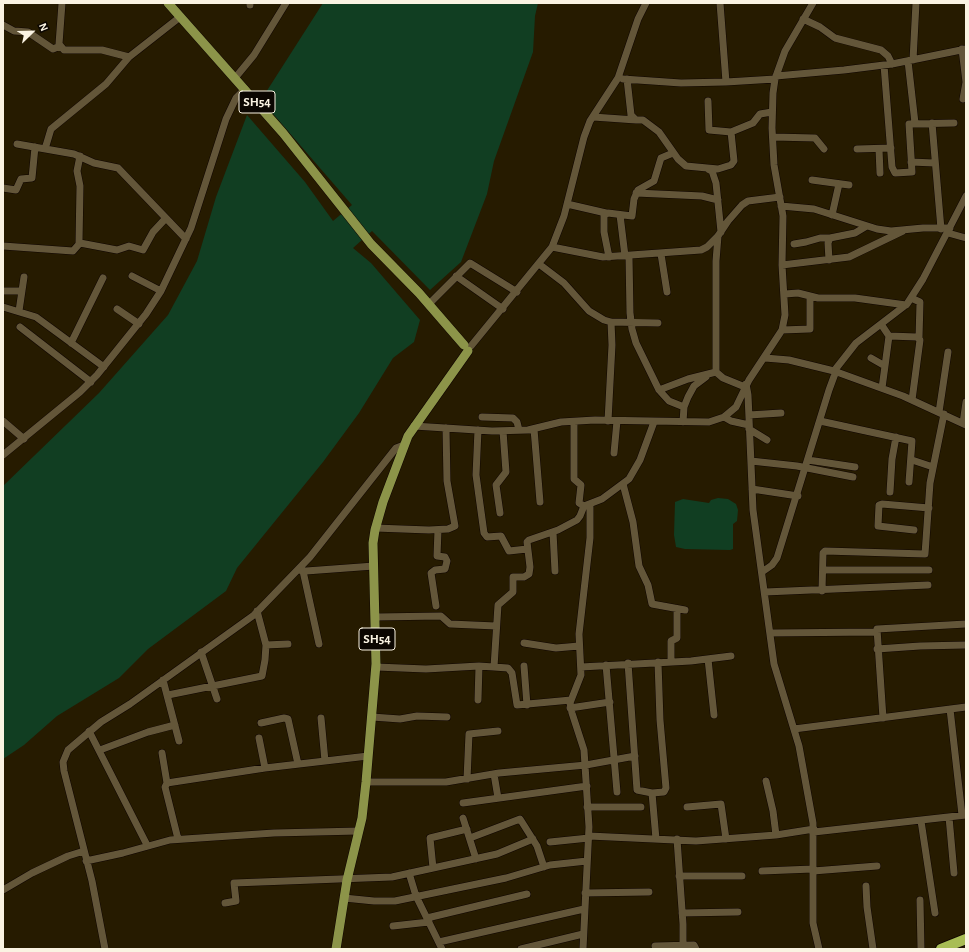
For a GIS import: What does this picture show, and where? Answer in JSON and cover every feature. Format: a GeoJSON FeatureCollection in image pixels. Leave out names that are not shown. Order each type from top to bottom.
{"type":"FeatureCollection","features":[{"type":"Feature","properties":{"kind":"highway"},"geometry":{"type":"LineString","coordinates":[[944,948],[966,939]]}},
{"type":"Feature","properties":{"kind":"main road","name":"SH54"},"geometry":{"type":"LineString","coordinates":[[168,3],[283,132],[339,206],[371,244],[468,347],[414,426],[404,445],[375,528],[373,543],[376,617],[376,668],[366,782],[359,831],[347,880],[336,949]]}},
{"type":"Feature","properties":{"kind":"street"},"geometry":{"type":"LineString","coordinates":[[60,46],[62,3]]}},
{"type":"Feature","properties":{"kind":"street"},"geometry":{"type":"LineString","coordinates":[[235,78],[270,32],[286,3]]}},
{"type":"Feature","properties":{"kind":"street"},"geometry":{"type":"LineString","coordinates":[[468,347],[503,309],[552,248],[567,204],[584,137],[593,117],[618,78],[638,19],[646,3]]}},
{"type":"Feature","properties":{"kind":"street"},"geometry":{"type":"LineString","coordinates":[[720,3],[726,82]]}},
{"type":"Feature","properties":{"kind":"street"},"geometry":{"type":"LineString","coordinates":[[414,426],[503,431],[534,429],[561,422],[709,422],[724,417],[736,407],[745,386],[760,362],[765,358],[782,330],[785,315],[785,294],[782,265],[783,216],[774,165],[772,137],[772,112],[775,77],[785,51],[813,3]]}},
{"type":"Feature","properties":{"kind":"street"},"geometry":{"type":"LineString","coordinates":[[915,123],[911,60],[916,3]]}},
{"type":"Feature","properties":{"kind":"street"},"geometry":{"type":"LineString","coordinates":[[45,149],[51,129],[106,84],[129,57],[180,17]]}},
{"type":"Feature","properties":{"kind":"street"},"geometry":{"type":"LineString","coordinates":[[803,19],[820,27],[835,38],[881,50],[888,56],[892,64]]}},
{"type":"Feature","properties":{"kind":"street"},"geometry":{"type":"LineString","coordinates":[[3,24],[14,31],[28,32],[53,49],[60,46]]}},
{"type":"Feature","properties":{"kind":"street"},"geometry":{"type":"LineString","coordinates":[[60,46],[64,50],[109,50],[129,57]]}},
{"type":"Feature","properties":{"kind":"street"},"geometry":{"type":"LineString","coordinates":[[618,78],[681,83],[726,82],[892,64],[964,49],[966,82],[963,99]]}},
{"type":"Feature","properties":{"kind":"street"},"geometry":{"type":"LineString","coordinates":[[884,65],[893,170],[895,173],[911,173],[909,125],[915,123],[954,123]]}},
{"type":"Feature","properties":{"kind":"street"},"geometry":{"type":"LineString","coordinates":[[627,79],[630,112],[636,120]]}},
{"type":"Feature","properties":{"kind":"street"},"geometry":{"type":"LineString","coordinates":[[3,455],[58,412],[91,382],[139,324],[161,291],[186,239],[203,194],[226,119],[236,98],[245,88]]}},
{"type":"Feature","properties":{"kind":"street"},"geometry":{"type":"LineString","coordinates":[[708,101],[709,130],[731,132],[753,124],[760,114],[772,112]]}},
{"type":"Feature","properties":{"kind":"street"},"geometry":{"type":"LineString","coordinates":[[593,117],[642,120],[659,132],[673,153],[686,166],[708,169],[718,169],[733,164],[731,132]]}},
{"type":"Feature","properties":{"kind":"street"},"geometry":{"type":"LineString","coordinates":[[932,123],[934,163],[946,230]]}},
{"type":"Feature","properties":{"kind":"street"},"geometry":{"type":"LineString","coordinates":[[772,137],[816,138],[824,149]]}},
{"type":"Feature","properties":{"kind":"street"},"geometry":{"type":"LineString","coordinates":[[17,144],[80,156],[94,163],[118,168],[186,239]]}},
{"type":"Feature","properties":{"kind":"street"},"geometry":{"type":"LineString","coordinates":[[3,188],[16,190],[21,178],[32,178],[35,147]]}},
{"type":"Feature","properties":{"kind":"street"},"geometry":{"type":"LineString","coordinates":[[857,149],[891,148]]}},
{"type":"Feature","properties":{"kind":"street"},"geometry":{"type":"LineString","coordinates":[[879,149],[880,173]]}},
{"type":"Feature","properties":{"kind":"street"},"geometry":{"type":"LineString","coordinates":[[567,204],[606,213],[632,216],[636,193],[641,187],[654,181],[661,158],[673,153]]}},
{"type":"Feature","properties":{"kind":"street"},"geometry":{"type":"LineString","coordinates":[[3,246],[73,251],[79,243],[80,186],[77,171],[80,156]]}},
{"type":"Feature","properties":{"kind":"street"},"geometry":{"type":"LineString","coordinates":[[911,162],[934,163]]}},
{"type":"Feature","properties":{"kind":"street"},"geometry":{"type":"LineString","coordinates":[[708,169],[712,171],[716,182],[718,200],[719,234],[716,261],[717,299],[715,336],[716,372],[723,378],[745,386]]}},
{"type":"Feature","properties":{"kind":"street"},"geometry":{"type":"LineString","coordinates":[[812,180],[849,185]]}},
{"type":"Feature","properties":{"kind":"street"},"geometry":{"type":"LineString","coordinates":[[832,215],[839,184]]}},
{"type":"Feature","properties":{"kind":"street"},"geometry":{"type":"LineString","coordinates":[[636,193],[702,196],[718,200]]}},
{"type":"Feature","properties":{"kind":"street"},"geometry":{"type":"LineString","coordinates":[[762,572],[772,565],[777,558],[798,496],[805,468],[835,371],[852,347],[906,305],[966,196]]}},
{"type":"Feature","properties":{"kind":"street"},"geometry":{"type":"LineString","coordinates":[[552,248],[574,253],[609,257],[701,250],[707,248],[742,205],[748,201],[780,198]]}},
{"type":"Feature","properties":{"kind":"street"},"geometry":{"type":"LineString","coordinates":[[781,206],[814,209],[865,227],[891,231],[922,228],[946,230],[966,238]]}},
{"type":"Feature","properties":{"kind":"street"},"geometry":{"type":"LineString","coordinates":[[606,213],[603,218],[603,226],[609,257]]}},
{"type":"Feature","properties":{"kind":"street"},"geometry":{"type":"LineString","coordinates":[[620,215],[627,256],[631,322],[636,343],[658,390],[669,401],[684,407]]}},
{"type":"Feature","properties":{"kind":"street"},"geometry":{"type":"LineString","coordinates":[[79,243],[116,249],[129,246],[144,250],[153,232],[166,218]]}},
{"type":"Feature","properties":{"kind":"street"},"geometry":{"type":"LineString","coordinates":[[794,244],[820,238],[830,238],[856,233],[865,227]]}},
{"type":"Feature","properties":{"kind":"street"},"geometry":{"type":"LineString","coordinates":[[782,265],[837,260],[859,254],[905,230]]}},
{"type":"Feature","properties":{"kind":"street"},"geometry":{"type":"LineString","coordinates":[[829,260],[828,243],[830,238]]}},
{"type":"Feature","properties":{"kind":"street"},"geometry":{"type":"LineString","coordinates":[[661,254],[667,292]]}},
{"type":"Feature","properties":{"kind":"street"},"geometry":{"type":"LineString","coordinates":[[429,304],[470,263],[516,292]]}},
{"type":"Feature","properties":{"kind":"street"},"geometry":{"type":"LineString","coordinates":[[539,264],[564,283],[589,311],[600,318],[610,322],[658,323]]}},
{"type":"Feature","properties":{"kind":"street"},"geometry":{"type":"LineString","coordinates":[[132,276],[161,291]]}},
{"type":"Feature","properties":{"kind":"street"},"geometry":{"type":"LineString","coordinates":[[456,276],[503,309]]}},
{"type":"Feature","properties":{"kind":"street"},"geometry":{"type":"LineString","coordinates":[[19,311],[24,277]]}},
{"type":"Feature","properties":{"kind":"street"},"geometry":{"type":"LineString","coordinates":[[71,343],[103,278]]}},
{"type":"Feature","properties":{"kind":"street"},"geometry":{"type":"LineString","coordinates":[[3,291],[22,291]]}},
{"type":"Feature","properties":{"kind":"street"},"geometry":{"type":"LineString","coordinates":[[785,294],[798,293],[818,298],[856,298],[906,305]]}},
{"type":"Feature","properties":{"kind":"street"},"geometry":{"type":"LineString","coordinates":[[782,330],[810,329],[810,297]]}},
{"type":"Feature","properties":{"kind":"street"},"geometry":{"type":"LineString","coordinates":[[911,298],[920,302],[919,338],[921,343],[912,400]]}},
{"type":"Feature","properties":{"kind":"street"},"geometry":{"type":"LineString","coordinates":[[3,307],[36,317],[104,367]]}},
{"type":"Feature","properties":{"kind":"street"},"geometry":{"type":"LineString","coordinates":[[117,309],[139,324]]}},
{"type":"Feature","properties":{"kind":"street"},"geometry":{"type":"LineString","coordinates":[[608,421],[612,345],[610,322]]}},
{"type":"Feature","properties":{"kind":"street"},"geometry":{"type":"LineString","coordinates":[[881,324],[889,336],[882,388]]}},
{"type":"Feature","properties":{"kind":"street"},"geometry":{"type":"LineString","coordinates":[[20,327],[91,382]]}},
{"type":"Feature","properties":{"kind":"street"},"geometry":{"type":"LineString","coordinates":[[889,336],[919,338]]}},
{"type":"Feature","properties":{"kind":"street"},"geometry":{"type":"LineString","coordinates":[[822,591],[822,570],[825,551],[925,554],[933,467],[948,352]]}},
{"type":"Feature","properties":{"kind":"street"},"geometry":{"type":"LineString","coordinates":[[765,358],[789,360],[835,371],[912,400],[964,424],[966,402]]}},
{"type":"Feature","properties":{"kind":"street"},"geometry":{"type":"LineString","coordinates":[[871,358],[885,366]]}},
{"type":"Feature","properties":{"kind":"street"},"geometry":{"type":"LineString","coordinates":[[658,390],[688,379],[716,372]]}},
{"type":"Feature","properties":{"kind":"street"},"geometry":{"type":"LineString","coordinates":[[683,422],[684,407],[694,386],[708,375]]}},
{"type":"Feature","properties":{"kind":"street"},"geometry":{"type":"LineString","coordinates":[[745,386],[749,415],[753,510],[774,664],[794,729],[808,788],[814,830],[813,923],[819,949]]}},
{"type":"Feature","properties":{"kind":"street"},"geometry":{"type":"LineString","coordinates":[[749,415],[781,414]]}},
{"type":"Feature","properties":{"kind":"street"},"geometry":{"type":"LineString","coordinates":[[482,417],[513,418],[518,422],[519,430]]}},
{"type":"Feature","properties":{"kind":"street"},"geometry":{"type":"LineString","coordinates":[[724,417],[749,427],[767,440]]}},
{"type":"Feature","properties":{"kind":"street"},"geometry":{"type":"LineString","coordinates":[[3,421],[24,438]]}},
{"type":"Feature","properties":{"kind":"street"},"geometry":{"type":"LineString","coordinates":[[614,454],[616,421]]}},
{"type":"Feature","properties":{"kind":"street"},"geometry":{"type":"LineString","coordinates":[[820,421],[913,442],[909,482]]}},
{"type":"Feature","properties":{"kind":"street"},"geometry":{"type":"LineString","coordinates":[[574,422],[574,479],[581,485],[579,503],[587,506]]}},
{"type":"Feature","properties":{"kind":"street"},"geometry":{"type":"LineString","coordinates":[[494,667],[498,605],[500,601],[513,592],[513,577],[524,577],[529,574],[530,567],[527,549],[529,540],[553,532],[577,520],[587,506],[629,479],[640,460],[654,422]]}},
{"type":"Feature","properties":{"kind":"street"},"geometry":{"type":"LineString","coordinates":[[375,528],[438,530],[448,529],[455,526],[447,481],[446,428]]}},
{"type":"Feature","properties":{"kind":"street"},"geometry":{"type":"LineString","coordinates":[[534,429],[540,502]]}},
{"type":"Feature","properties":{"kind":"street"},"geometry":{"type":"LineString","coordinates":[[478,430],[476,475],[484,533],[487,537],[501,536],[509,552],[527,549]]}},
{"type":"Feature","properties":{"kind":"street"},"geometry":{"type":"LineString","coordinates":[[500,513],[496,485],[506,472],[503,431]]}},
{"type":"Feature","properties":{"kind":"street"},"geometry":{"type":"LineString","coordinates":[[890,492],[892,459],[896,437]]}},
{"type":"Feature","properties":{"kind":"street"},"geometry":{"type":"LineString","coordinates":[[3,444],[10,450]]}},
{"type":"Feature","properties":{"kind":"street"},"geometry":{"type":"LineString","coordinates":[[106,949],[63,762],[68,750],[90,731],[257,612],[301,570],[396,448],[404,445]]}},
{"type":"Feature","properties":{"kind":"street"},"geometry":{"type":"LineString","coordinates":[[808,460],[855,467]]}},
{"type":"Feature","properties":{"kind":"street"},"geometry":{"type":"LineString","coordinates":[[912,460],[933,467]]}},
{"type":"Feature","properties":{"kind":"street"},"geometry":{"type":"LineString","coordinates":[[751,461],[805,468],[853,477]]}},
{"type":"Feature","properties":{"kind":"street"},"geometry":{"type":"LineString","coordinates":[[623,484],[633,522],[639,566],[648,585],[652,604],[681,609],[677,638],[671,641],[671,662]]}},
{"type":"Feature","properties":{"kind":"street"},"geometry":{"type":"LineString","coordinates":[[752,490],[798,496]]}},
{"type":"Feature","properties":{"kind":"street"},"geometry":{"type":"LineString","coordinates":[[914,530],[878,526],[879,505],[929,508]]}},
{"type":"Feature","properties":{"kind":"street"},"geometry":{"type":"LineString","coordinates":[[582,949],[589,837],[588,807],[586,765],[583,742],[571,704],[580,681],[580,620],[590,538],[587,506]]}},
{"type":"Feature","properties":{"kind":"street"},"geometry":{"type":"LineString","coordinates":[[436,606],[432,573],[435,570],[445,569],[447,560],[445,557],[437,556],[438,530]]}},
{"type":"Feature","properties":{"kind":"street"},"geometry":{"type":"LineString","coordinates":[[553,532],[555,571]]}},
{"type":"Feature","properties":{"kind":"street"},"geometry":{"type":"LineString","coordinates":[[301,570],[374,566]]}},
{"type":"Feature","properties":{"kind":"street"},"geometry":{"type":"LineString","coordinates":[[301,570],[319,644]]}},
{"type":"Feature","properties":{"kind":"street"},"geometry":{"type":"LineString","coordinates":[[822,570],[929,570]]}},
{"type":"Feature","properties":{"kind":"street"},"geometry":{"type":"LineString","coordinates":[[765,592],[822,591],[928,585]]}},
{"type":"Feature","properties":{"kind":"street"},"geometry":{"type":"LineString","coordinates":[[168,694],[262,676],[266,646],[257,612]]}},
{"type":"Feature","properties":{"kind":"street"},"geometry":{"type":"LineString","coordinates":[[376,617],[441,616],[450,624],[496,626]]}},
{"type":"Feature","properties":{"kind":"street"},"geometry":{"type":"LineString","coordinates":[[770,633],[876,632],[880,628],[966,624]]}},
{"type":"Feature","properties":{"kind":"street"},"geometry":{"type":"LineString","coordinates":[[876,632],[883,718]]}},
{"type":"Feature","properties":{"kind":"street"},"geometry":{"type":"LineString","coordinates":[[524,643],[556,648],[579,646]]}},
{"type":"Feature","properties":{"kind":"street"},"geometry":{"type":"LineString","coordinates":[[266,646],[288,644]]}},
{"type":"Feature","properties":{"kind":"street"},"geometry":{"type":"LineString","coordinates":[[877,649],[920,646],[966,646]]}},
{"type":"Feature","properties":{"kind":"street"},"geometry":{"type":"LineString","coordinates":[[202,652],[217,699]]}},
{"type":"Feature","properties":{"kind":"street"},"geometry":{"type":"LineString","coordinates":[[581,667],[628,663],[671,662],[731,656]]}},
{"type":"Feature","properties":{"kind":"street"},"geometry":{"type":"LineString","coordinates":[[708,659],[714,715]]}},
{"type":"Feature","properties":{"kind":"street"},"geometry":{"type":"LineString","coordinates":[[628,663],[638,791],[652,793],[664,792],[666,788],[660,720],[658,662]]}},
{"type":"Feature","properties":{"kind":"street"},"geometry":{"type":"LineString","coordinates":[[606,665],[617,792]]}},
{"type":"Feature","properties":{"kind":"street"},"geometry":{"type":"LineString","coordinates":[[478,700],[479,666]]}},
{"type":"Feature","properties":{"kind":"street"},"geometry":{"type":"LineString","coordinates":[[376,668],[426,669],[479,666],[494,667],[511,670],[516,704],[518,706],[610,702]]}},
{"type":"Feature","properties":{"kind":"street"},"geometry":{"type":"LineString","coordinates":[[524,666],[527,705]]}},
{"type":"Feature","properties":{"kind":"street"},"geometry":{"type":"LineString","coordinates":[[163,680],[168,694],[179,741]]}},
{"type":"Feature","properties":{"kind":"street"},"geometry":{"type":"LineString","coordinates":[[794,729],[966,708]]}},
{"type":"Feature","properties":{"kind":"street"},"geometry":{"type":"LineString","coordinates":[[550,842],[589,837],[677,839],[696,841],[776,835],[872,824],[888,825],[964,815],[962,783],[950,709]]}},
{"type":"Feature","properties":{"kind":"street"},"geometry":{"type":"LineString","coordinates":[[372,717],[400,719],[417,716],[447,717]]}},
{"type":"Feature","properties":{"kind":"street"},"geometry":{"type":"LineString","coordinates":[[262,723],[284,718],[288,719],[298,764]]}},
{"type":"Feature","properties":{"kind":"street"},"geometry":{"type":"LineString","coordinates":[[321,718],[325,761]]}},
{"type":"Feature","properties":{"kind":"street"},"geometry":{"type":"LineString","coordinates":[[100,750],[148,732],[175,725]]}},
{"type":"Feature","properties":{"kind":"street"},"geometry":{"type":"LineString","coordinates":[[90,731],[147,845]]}},
{"type":"Feature","properties":{"kind":"street"},"geometry":{"type":"LineString","coordinates":[[467,779],[469,734],[498,731]]}},
{"type":"Feature","properties":{"kind":"street"},"geometry":{"type":"LineString","coordinates":[[259,738],[265,768]]}},
{"type":"Feature","properties":{"kind":"street"},"geometry":{"type":"LineString","coordinates":[[162,753],[167,783],[165,787],[178,839]]}},
{"type":"Feature","properties":{"kind":"street"},"geometry":{"type":"LineString","coordinates":[[167,783],[265,768],[368,756]]}},
{"type":"Feature","properties":{"kind":"street"},"geometry":{"type":"LineString","coordinates":[[366,782],[446,782],[494,774],[586,765],[635,756]]}},
{"type":"Feature","properties":{"kind":"street"},"geometry":{"type":"LineString","coordinates":[[494,774],[498,798]]}},
{"type":"Feature","properties":{"kind":"street"},"geometry":{"type":"LineString","coordinates":[[766,781],[773,811],[776,835]]}},
{"type":"Feature","properties":{"kind":"street"},"geometry":{"type":"LineString","coordinates":[[463,803],[587,786]]}},
{"type":"Feature","properties":{"kind":"street"},"geometry":{"type":"LineString","coordinates":[[652,793],[656,839]]}},
{"type":"Feature","properties":{"kind":"street"},"geometry":{"type":"LineString","coordinates":[[687,807],[721,804],[726,839]]}},
{"type":"Feature","properties":{"kind":"street"},"geometry":{"type":"LineString","coordinates":[[588,807],[641,807]]}},
{"type":"Feature","properties":{"kind":"street"},"geometry":{"type":"LineString","coordinates":[[949,817],[954,873]]}},
{"type":"Feature","properties":{"kind":"street"},"geometry":{"type":"LineString","coordinates":[[463,818],[476,859]]}},
{"type":"Feature","properties":{"kind":"street"},"geometry":{"type":"LineString","coordinates":[[470,838],[519,818],[523,821],[533,839],[544,867]]}},
{"type":"Feature","properties":{"kind":"street"},"geometry":{"type":"LineString","coordinates":[[921,821],[935,913]]}},
{"type":"Feature","properties":{"kind":"street"},"geometry":{"type":"LineString","coordinates":[[433,868],[430,838],[467,829]]}},
{"type":"Feature","properties":{"kind":"street"},"geometry":{"type":"LineString","coordinates":[[86,860],[123,853],[147,845],[178,839],[267,833],[359,831]]}},
{"type":"Feature","properties":{"kind":"street"},"geometry":{"type":"LineString","coordinates":[[226,903],[236,901],[234,883],[378,878],[476,859],[502,852],[533,839]]}},
{"type":"Feature","properties":{"kind":"street"},"geometry":{"type":"LineString","coordinates":[[677,839],[683,946]]}},
{"type":"Feature","properties":{"kind":"street"},"geometry":{"type":"LineString","coordinates":[[3,890],[49,865],[84,850]]}},
{"type":"Feature","properties":{"kind":"street"},"geometry":{"type":"LineString","coordinates":[[344,898],[384,902],[506,878],[544,867],[587,861]]}},
{"type":"Feature","properties":{"kind":"street"},"geometry":{"type":"LineString","coordinates":[[762,872],[877,866]]}},
{"type":"Feature","properties":{"kind":"street"},"geometry":{"type":"LineString","coordinates":[[409,873],[416,896],[440,946],[584,909]]}},
{"type":"Feature","properties":{"kind":"street"},"geometry":{"type":"LineString","coordinates":[[680,876],[742,876]]}},
{"type":"Feature","properties":{"kind":"street"},"geometry":{"type":"LineString","coordinates":[[866,886],[867,907],[873,949]]}},
{"type":"Feature","properties":{"kind":"street"},"geometry":{"type":"LineString","coordinates":[[585,893],[649,892]]}},
{"type":"Feature","properties":{"kind":"street"},"geometry":{"type":"LineString","coordinates":[[393,926],[428,920],[527,894]]}},
{"type":"Feature","properties":{"kind":"street"},"geometry":{"type":"LineString","coordinates":[[920,900],[921,949]]}},
{"type":"Feature","properties":{"kind":"street"},"geometry":{"type":"LineString","coordinates":[[682,913],[738,912]]}},
{"type":"Feature","properties":{"kind":"street"},"geometry":{"type":"LineString","coordinates":[[521,949],[583,934]]}},
{"type":"Feature","properties":{"kind":"street"},"geometry":{"type":"LineString","coordinates":[[655,946],[695,946],[696,949]]}},
{"type":"Feature","properties":{"kind":"shaded area"},"geometry":{"type":"Polygon","coordinates":[[[323,3],[538,3],[535,16],[533,52],[494,161],[487,194],[461,262],[430,290],[372,231],[353,248],[371,263],[420,320],[414,342],[393,358],[359,413],[323,462],[237,568],[226,591],[148,649],[119,678],[57,716],[24,745],[3,759],[3,486],[99,393],[168,315],[197,261],[216,197],[247,115],[305,182],[333,221],[352,205],[261,100],[323,3]]]}},
{"type":"Feature","properties":{"kind":"shaded area"},"geometry":{"type":"Polygon","coordinates":[[[718,498],[728,499],[736,504],[738,510],[737,521],[733,524],[733,549],[685,549],[676,547],[674,535],[675,502],[683,499],[709,503],[711,500],[718,498]]]}}]}
